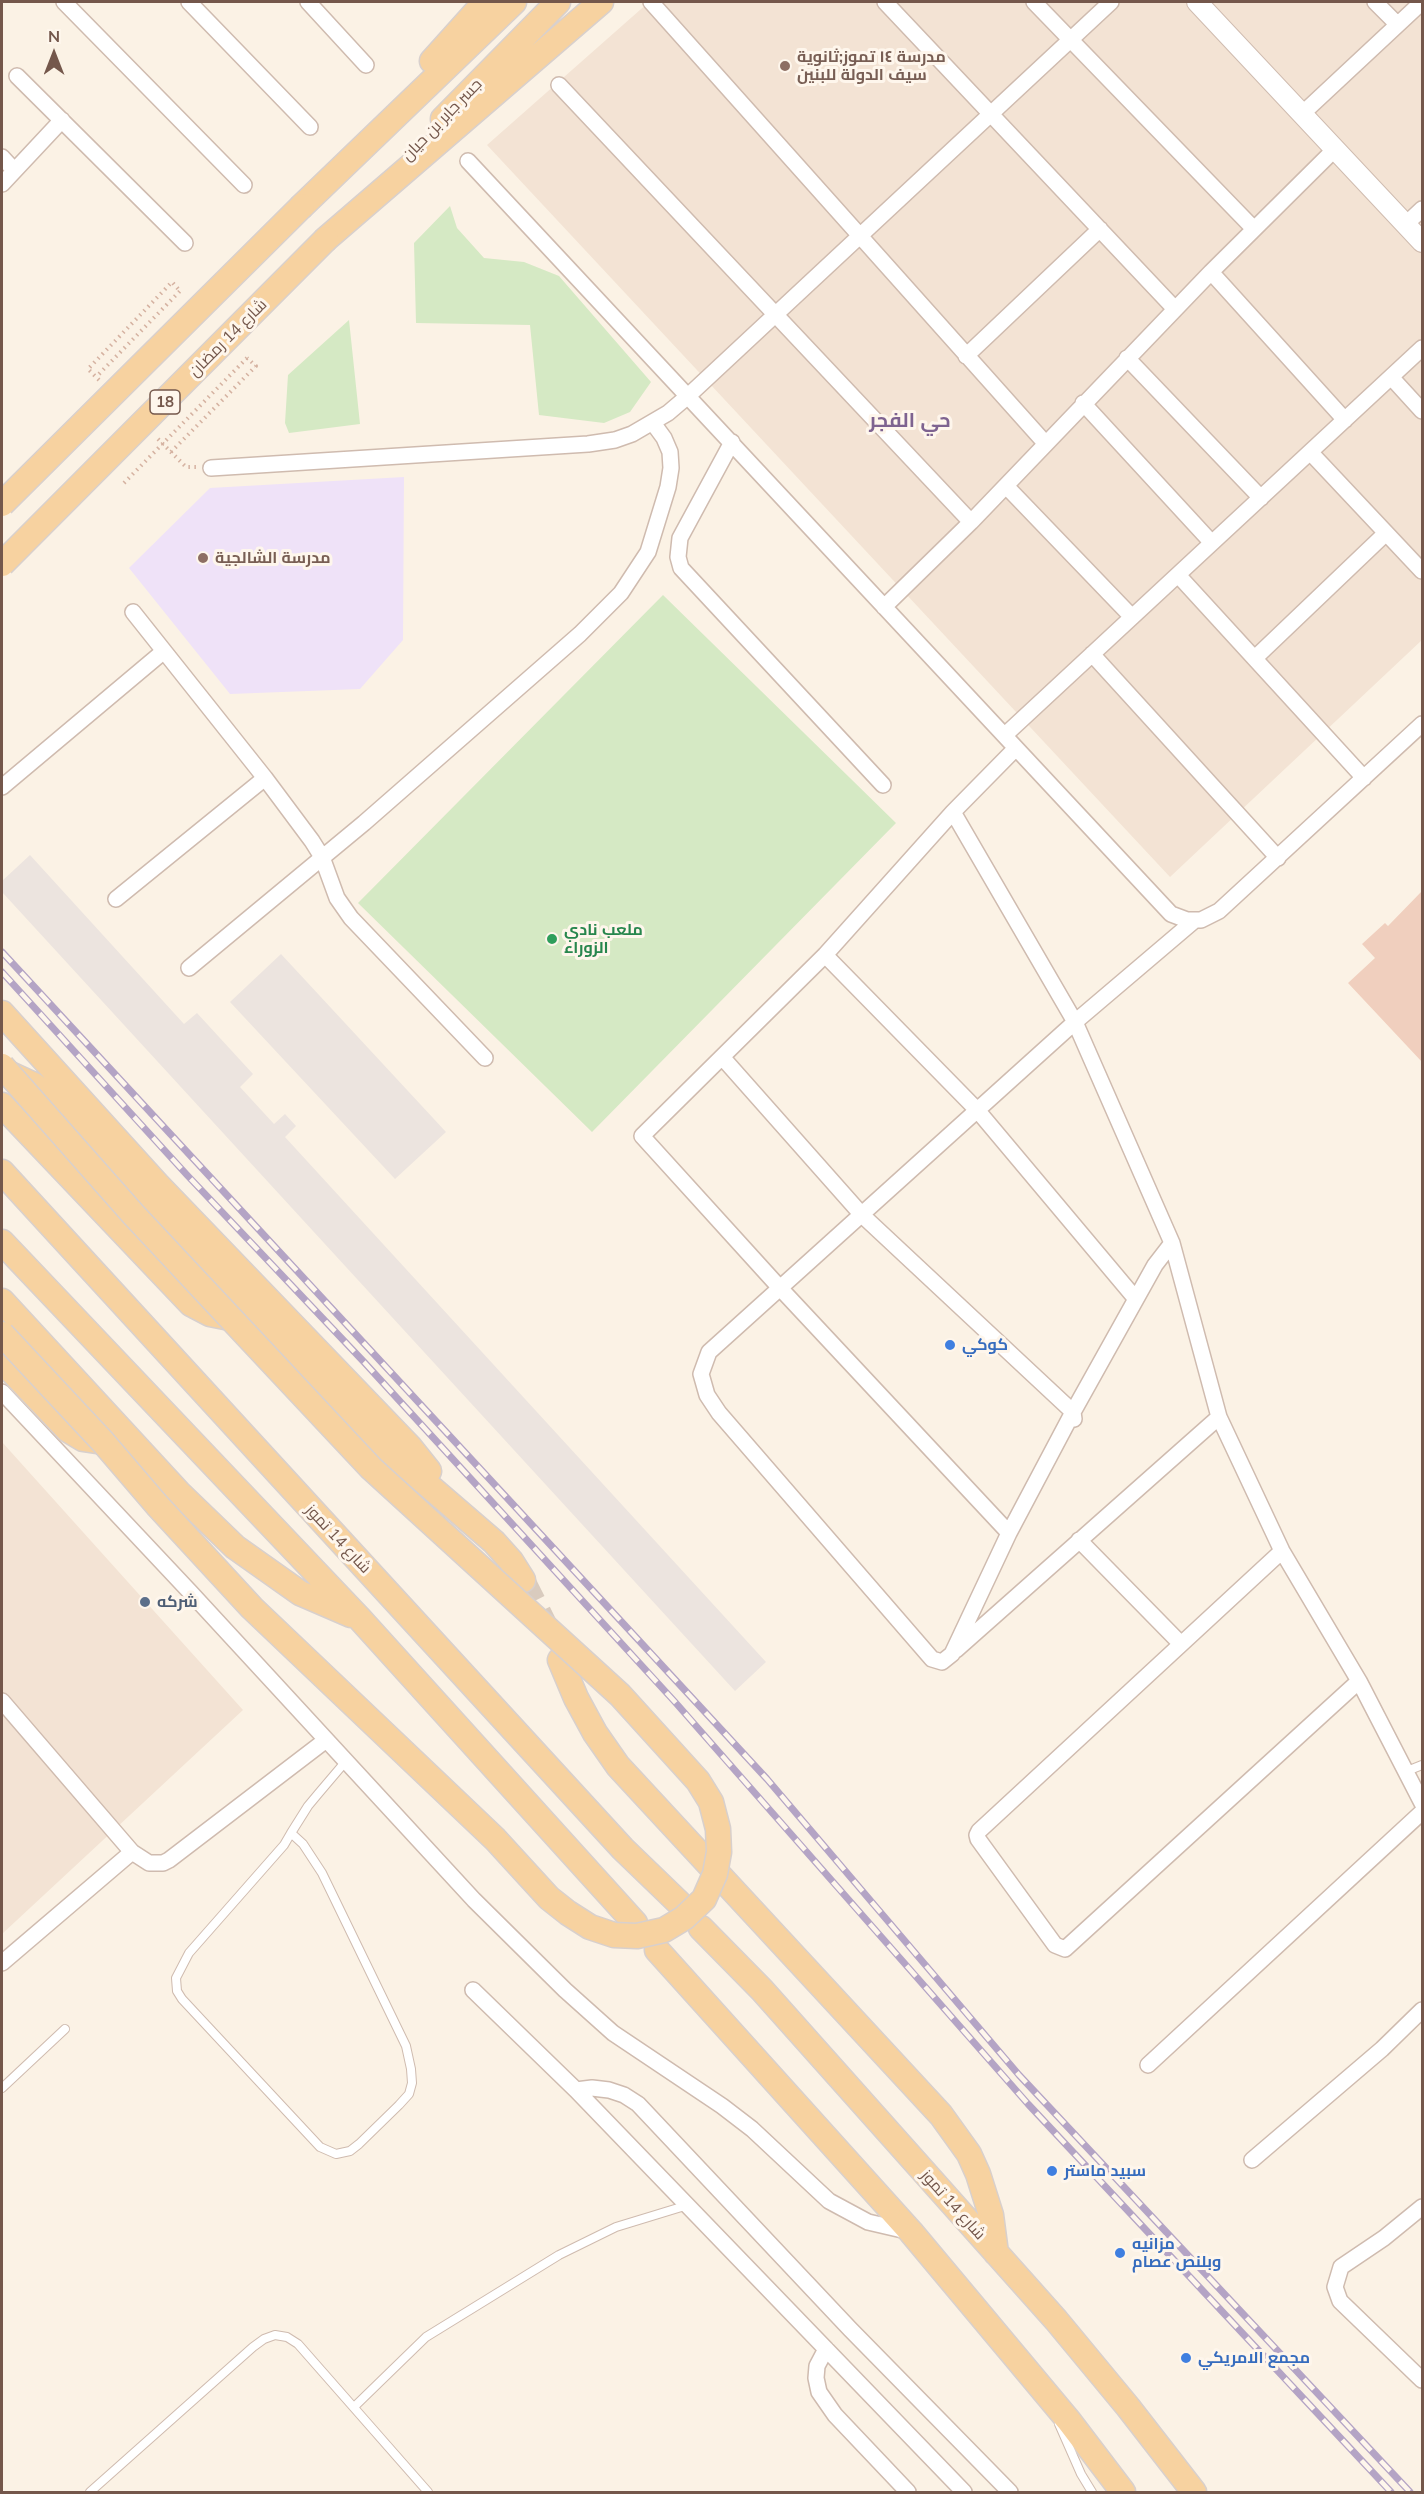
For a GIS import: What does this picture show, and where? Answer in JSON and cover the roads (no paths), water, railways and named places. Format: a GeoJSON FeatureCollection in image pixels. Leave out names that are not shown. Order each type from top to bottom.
{"type":"FeatureCollection","features":[{"type":"Feature","properties":{"kind":"main road"},"geometry":{"type":"LineString","coordinates":[[302,206],[485,2]]}},
{"type":"Feature","properties":{"kind":"main road","name":"جسر جابر بن حيان"},"geometry":{"type":"LineString","coordinates":[[302,206],[514,2]]}},
{"type":"Feature","properties":{"kind":"main road","name":"جسر جابر بن حيان"},"geometry":{"type":"LineString","coordinates":[[326,239],[558,2]]}},
{"type":"Feature","properties":{"kind":"main road"},"geometry":{"type":"LineString","coordinates":[[326,239],[600,2]]}},
{"type":"Feature","properties":{"kind":"main road","name":"18"},"geometry":{"type":"LineString","coordinates":[[2,504],[302,206]]}},
{"type":"Feature","properties":{"kind":"main road","name":"شارع 14 رمضان"},"geometry":{"type":"LineString","coordinates":[[2,564],[326,239]]}},
{"type":"Feature","properties":{"kind":"main road"},"geometry":{"type":"LineString","coordinates":[[2,1013],[157,1184],[415,1454],[454,1508]]}},
{"type":"Feature","properties":{"kind":"main road"},"geometry":{"type":"LineString","coordinates":[[5,1070],[34,1085],[56,1102],[320,1384],[386,1449],[502,1551],[523,1580]]}},
{"type":"Feature","properties":{"kind":"main road"},"geometry":{"type":"LineString","coordinates":[[2,1334],[103,1442],[156,1505],[252,1608],[495,1839],[549,1898],[590,1927],[614,1935],[637,1936],[664,1930],[684,1918],[704,1899],[716,1874],[719,1852],[718,1829],[711,1802],[698,1781],[620,1695],[371,1468],[133,1214],[5,1070]]}},
{"type":"Feature","properties":{"kind":"main road"},"geometry":{"type":"LineString","coordinates":[[2,1105],[192,1304],[210,1314],[230,1318]]}},
{"type":"Feature","properties":{"kind":"main road","name":"شارع 14 تموز"},"geometry":{"type":"LineString","coordinates":[[2,1172],[623,1850],[679,1903]]}},
{"type":"Feature","properties":{"kind":"main road"},"geometry":{"type":"LineString","coordinates":[[2,1242],[360,1619],[634,1923]]}},
{"type":"Feature","properties":{"kind":"main road"},"geometry":{"type":"LineString","coordinates":[[2,1301],[179,1493],[235,1547],[285,1583],[321,1603],[360,1619]]}},
{"type":"Feature","properties":{"kind":"main road"},"geometry":{"type":"LineString","coordinates":[[2,1361],[68,1430],[84,1439],[103,1442]]}},
{"type":"Feature","properties":{"kind":"main road"},"geometry":{"type":"LineString","coordinates":[[560,1660],[576,1698],[595,1733],[618,1767],[947,2122],[969,2154],[978,2174],[991,2215],[996,2253]]}},
{"type":"Feature","properties":{"kind":"main road","name":"شارع 14 تموز"},"geometry":{"type":"LineString","coordinates":[[700,1928],[762,1990],[996,2253],[1128,2407],[1194,2493]]}},
{"type":"Feature","properties":{"kind":"main road"},"geometry":{"type":"LineString","coordinates":[[657,1950],[911,2232],[1045,2392],[1123,2493]]}},
{"type":"Feature","properties":{"kind":"street"},"geometry":{"type":"LineString","coordinates":[[64,2],[244,185]]}},
{"type":"Feature","properties":{"kind":"street"},"geometry":{"type":"LineString","coordinates":[[189,2],[310,127]]}},
{"type":"Feature","properties":{"kind":"street"},"geometry":{"type":"LineString","coordinates":[[308,2],[366,65]]}},
{"type":"Feature","properties":{"kind":"street"},"geometry":{"type":"LineString","coordinates":[[651,2],[1046,444]]}},
{"type":"Feature","properties":{"kind":"street"},"geometry":{"type":"LineString","coordinates":[[885,2],[1175,309]]}},
{"type":"Feature","properties":{"kind":"street"},"geometry":{"type":"LineString","coordinates":[[1034,2],[1254,229]]}},
{"type":"Feature","properties":{"kind":"street"},"geometry":{"type":"LineString","coordinates":[[211,468],[588,444],[615,440],[632,434],[653,423],[688,396],[1111,2]]}},
{"type":"Feature","properties":{"kind":"street"},"geometry":{"type":"LineString","coordinates":[[1197,2],[1422,242]]}},
{"type":"Feature","properties":{"kind":"street"},"geometry":{"type":"LineString","coordinates":[[1375,2],[1397,24]]}},
{"type":"Feature","properties":{"kind":"street"},"geometry":{"type":"LineString","coordinates":[[1302,114],[1421,4]]}},
{"type":"Feature","properties":{"kind":"street"},"geometry":{"type":"LineString","coordinates":[[17,76],[185,243]]}},
{"type":"Feature","properties":{"kind":"street"},"geometry":{"type":"LineString","coordinates":[[559,85],[971,522]]}},
{"type":"Feature","properties":{"kind":"street"},"geometry":{"type":"LineString","coordinates":[[2,184],[62,120]]}},
{"type":"Feature","properties":{"kind":"street"},"geometry":{"type":"LineString","coordinates":[[884,607],[971,522],[1083,403],[1335,149]]}},
{"type":"Feature","properties":{"kind":"street"},"geometry":{"type":"LineString","coordinates":[[2,157],[14,170]]}},
{"type":"Feature","properties":{"kind":"street"},"geometry":{"type":"LineString","coordinates":[[468,160],[1005,735],[1164,909],[1179,918],[1195,920],[1207,918],[1220,911],[1422,724]]}},
{"type":"Feature","properties":{"kind":"street"},"geometry":{"type":"LineString","coordinates":[[1406,224],[1422,209]]}},
{"type":"Feature","properties":{"kind":"street"},"geometry":{"type":"LineString","coordinates":[[966,356],[1100,230]]}},
{"type":"Feature","properties":{"kind":"street"},"geometry":{"type":"LineString","coordinates":[[1211,272],[1345,420]]}},
{"type":"Feature","properties":{"kind":"street"},"geometry":{"type":"LineString","coordinates":[[1005,735],[1422,348]]}},
{"type":"Feature","properties":{"kind":"street"},"geometry":{"type":"LineString","coordinates":[[1127,358],[1261,498]]}},
{"type":"Feature","properties":{"kind":"street"},"geometry":{"type":"LineString","coordinates":[[1392,377],[1422,411]]}},
{"type":"Feature","properties":{"kind":"street"},"geometry":{"type":"LineString","coordinates":[[1083,403],[1212,543]]}},
{"type":"Feature","properties":{"kind":"street"},"geometry":{"type":"LineString","coordinates":[[189,968],[580,634],[621,593],[648,552],[668,486],[671,468],[670,452],[664,438],[653,423]]}},
{"type":"Feature","properties":{"kind":"street"},"geometry":{"type":"LineString","coordinates":[[732,442],[680,538],[678,557],[681,567],[883,785]]}},
{"type":"Feature","properties":{"kind":"street"},"geometry":{"type":"LineString","coordinates":[[1310,452],[1422,571]]}},
{"type":"Feature","properties":{"kind":"street"},"geometry":{"type":"LineString","coordinates":[[1006,486],[1132,617]]}},
{"type":"Feature","properties":{"kind":"street"},"geometry":{"type":"LineString","coordinates":[[1255,658],[1386,532]]}},
{"type":"Feature","properties":{"kind":"street"},"geometry":{"type":"LineString","coordinates":[[1178,574],[1364,778]]}},
{"type":"Feature","properties":{"kind":"street"},"geometry":{"type":"LineString","coordinates":[[133,612],[265,778],[321,857],[337,898],[351,918],[484,1058]]}},
{"type":"Feature","properties":{"kind":"street"},"geometry":{"type":"LineString","coordinates":[[2,787],[164,651]]}},
{"type":"Feature","properties":{"kind":"street"},"geometry":{"type":"LineString","coordinates":[[1092,654],[1278,858]]}},
{"type":"Feature","properties":{"kind":"street"},"geometry":{"type":"LineString","coordinates":[[1008,1533],[642,1136],[825,955],[953,812],[1016,748]]}},
{"type":"Feature","properties":{"kind":"street"},"geometry":{"type":"LineString","coordinates":[[117,899],[265,778]]}},
{"type":"Feature","properties":{"kind":"street"},"geometry":{"type":"LineString","coordinates":[[953,812],[1075,1022],[1172,1243],[1219,1417],[1282,1551],[1359,1681],[1422,1803]]}},
{"type":"Feature","properties":{"kind":"street"},"geometry":{"type":"LineString","coordinates":[[1195,920],[1075,1022],[709,1353],[701,1374],[707,1395],[719,1413],[932,1659],[942,1662],[1018,1598],[1079,1540],[1219,1417]]}},
{"type":"Feature","properties":{"kind":"street"},"geometry":{"type":"LineString","coordinates":[[825,955],[978,1111],[1135,1298]]}},
{"type":"Feature","properties":{"kind":"street"},"geometry":{"type":"LineString","coordinates":[[722,1057],[862,1215],[1073,1418]]}},
{"type":"Feature","properties":{"kind":"street"},"geometry":{"type":"LineString","coordinates":[[952,1654],[1008,1533],[1073,1418],[1135,1298],[1155,1265],[1172,1243]]}},
{"type":"Feature","properties":{"kind":"street"},"geometry":{"type":"LineString","coordinates":[[3,1398],[347,1760],[518,1946],[599,2022],[752,2129],[829,2201],[868,2222],[911,2232]]}},
{"type":"Feature","properties":{"kind":"street"},"geometry":{"type":"LineString","coordinates":[[1079,1540],[1181,1644]]}},
{"type":"Feature","properties":{"kind":"street"},"geometry":{"type":"LineString","coordinates":[[1282,1551],[978,1833],[978,1839],[1055,1945],[1065,1949],[1359,1681]]}},
{"type":"Feature","properties":{"kind":"street"},"geometry":{"type":"LineString","coordinates":[[2,1701],[132,1852],[149,1863],[163,1863],[169,1860],[326,1740]]}},
{"type":"Feature","properties":{"kind":"street"},"geometry":{"type":"LineString","coordinates":[[1148,2065],[1422,1812]]}},
{"type":"Feature","properties":{"kind":"street"},"geometry":{"type":"LineString","coordinates":[[2,1963],[132,1852]]}},
{"type":"Feature","properties":{"kind":"street"},"geometry":{"type":"LineString","coordinates":[[473,1990],[576,2090],[964,2493]]}},
{"type":"Feature","properties":{"kind":"street"},"geometry":{"type":"LineString","coordinates":[[1252,2160],[1382,2049],[1422,2010]]}},
{"type":"Feature","properties":{"kind":"street"},"geometry":{"type":"LineString","coordinates":[[576,2090],[592,2088],[609,2090],[638,2104],[842,2320],[1011,2493]]}},
{"type":"Feature","properties":{"kind":"street"},"geometry":{"type":"LineString","coordinates":[[1422,2207],[1384,2238],[1341,2267],[1335,2287],[1340,2301],[1422,2380]]}},
{"type":"Feature","properties":{"kind":"street"},"geometry":{"type":"LineString","coordinates":[[826,2349],[817,2366],[816,2378],[819,2392],[835,2415],[908,2493]]}},
{"type":"Feature","properties":{"kind":"lane"},"geometry":{"type":"LineString","coordinates":[[291,1833],[303,1844],[322,1873],[406,2046],[411,2069],[412,2083],[409,2094],[350,2151],[336,2154],[320,2147],[182,1999],[177,1991],[176,1978],[189,1953],[284,1845],[291,1833],[318,1794],[347,1760]]}},
{"type":"Feature","properties":{"kind":"lane"},"geometry":{"type":"LineString","coordinates":[[1407,1771],[1422,1765]]}},
{"type":"Feature","properties":{"kind":"lane"},"geometry":{"type":"LineString","coordinates":[[2,2088],[65,2029]]}},
{"type":"Feature","properties":{"kind":"lane"},"geometry":{"type":"LineString","coordinates":[[354,2407],[426,2337],[559,2255],[616,2227],[688,2205]]}},
{"type":"Feature","properties":{"kind":"lane"},"geometry":{"type":"LineString","coordinates":[[90,2493],[253,2347],[275,2335],[287,2337],[298,2344],[428,2493]]}},
{"type":"Feature","properties":{"kind":"lane"},"geometry":{"type":"LineString","coordinates":[[1045,2392],[1081,2474],[1092,2493]]}},
{"type":"Feature","properties":{"kind":"tunnel"},"geometry":{"type":"LineString","coordinates":[[523,1580],[548,1630]]}},
{"type":"Feature","properties":{"kind":"railway"},"geometry":{"type":"LineString","coordinates":[[2,952],[767,1779],[1019,2075],[1410,2492]]}},
{"type":"Feature","properties":{"kind":"railway"},"geometry":{"type":"LineString","coordinates":[[2,972],[187,1175],[364,1362],[675,1702],[1028,2104],[1391,2492]]}},
{"type":"Feature","properties":{"kind":"place","name":"مدرسة ١٤ تموز;ثانوية سيف الدولة للبنين"},"geometry":{"type":"Point","coordinates":[785,66]}},
{"type":"Feature","properties":{"kind":"place","name":"مدرسة الشالجية"},"geometry":{"type":"Point","coordinates":[203,558]}},
{"type":"Feature","properties":{"kind":"place","name":"ملعب نادي الزوراء"},"geometry":{"type":"Point","coordinates":[552,939]}},
{"type":"Feature","properties":{"kind":"place","name":"كوكي"},"geometry":{"type":"Point","coordinates":[950,1345]}},
{"type":"Feature","properties":{"kind":"place","name":"شركه"},"geometry":{"type":"Point","coordinates":[145,1602]}},
{"type":"Feature","properties":{"kind":"place","name":"سبيد ماستر"},"geometry":{"type":"Point","coordinates":[1052,2171]}},
{"type":"Feature","properties":{"kind":"place","name":"مزانيه وبلنص عصام"},"geometry":{"type":"Point","coordinates":[1120,2253]}},
{"type":"Feature","properties":{"kind":"place","name":"مجمع الامريكي"},"geometry":{"type":"Point","coordinates":[1186,2358]}},
{"type":"Feature","properties":{"kind":"district","name":"حي الفجر"},"geometry":{"type":"Point","coordinates":[910,421]}}]}
